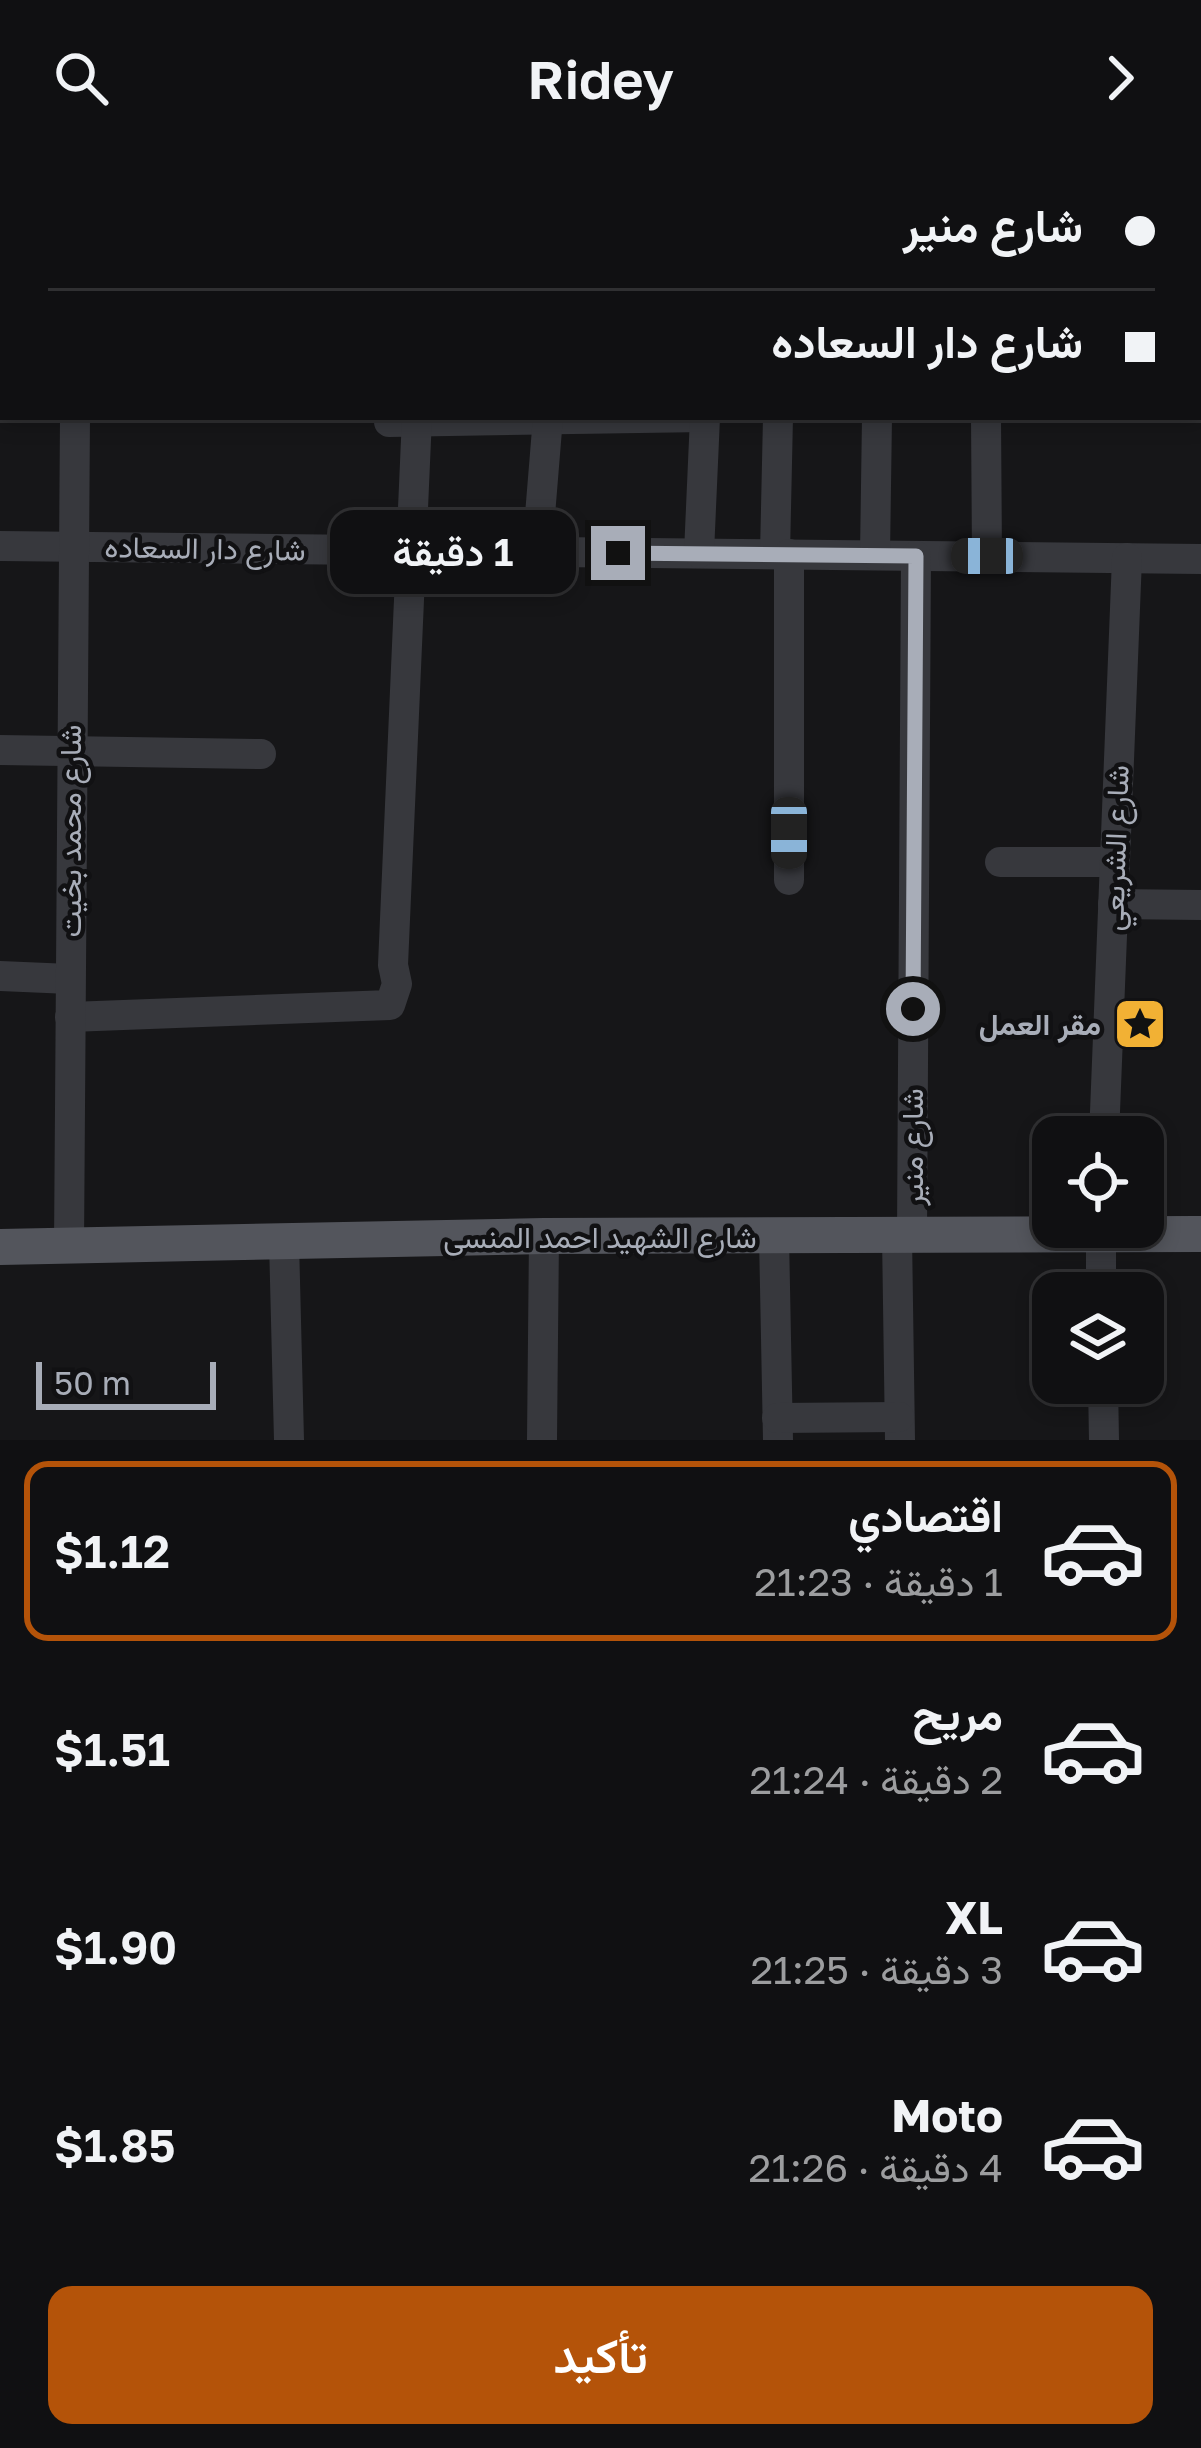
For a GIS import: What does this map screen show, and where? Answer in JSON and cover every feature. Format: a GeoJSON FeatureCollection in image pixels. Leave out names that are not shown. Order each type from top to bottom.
{"type":"FeatureCollection","features":[{"type":"Feature","properties":{"kind":"main road","name":"شارع الشهيد احمد المنسى"},"geometry":{"type":"LineString","coordinates":[[0,1247],[1032,1232]]}},
{"type":"Feature","properties":{"kind":"main road","name":"شارع الشهيد احمد المنسى"},"geometry":{"type":"LineString","coordinates":[[1164,1233],[1201,1234]]}},
{"type":"Feature","properties":{"kind":"street","name":"شارع محمد بخيت"},"geometry":{"type":"LineString","coordinates":[[69,1246],[70,547],[75,420]]}},
{"type":"Feature","properties":{"kind":"street"},"geometry":{"type":"LineString","coordinates":[[70,1017],[390,1005],[397,984],[393,965],[412,550],[408,420]]}},
{"type":"Feature","properties":{"kind":"street"},"geometry":{"type":"LineString","coordinates":[[537,552],[548,420]]}},
{"type":"Feature","properties":{"kind":"street"},"geometry":{"type":"LineString","coordinates":[[699,554],[705,420]]}},
{"type":"Feature","properties":{"kind":"street"},"geometry":{"type":"LineString","coordinates":[[778,420],[789,880]]}},
{"type":"Feature","properties":{"kind":"street"},"geometry":{"type":"LineString","coordinates":[[875,556],[877,420]]}},
{"type":"Feature","properties":{"kind":"street"},"geometry":{"type":"LineString","coordinates":[[986,420],[987,556]]}},
{"type":"Feature","properties":{"kind":"street","name":"شارع دار السعاده"},"geometry":{"type":"LineString","coordinates":[[0,546],[1201,559]]}},
{"type":"Feature","properties":{"kind":"street","name":"شارع منير"},"geometry":{"type":"LineString","coordinates":[[900,1428],[916,556]]}},
{"type":"Feature","properties":{"kind":"street","name":"شارع الشريعي"},"geometry":{"type":"LineString","coordinates":[[1105,1116],[1126,558]]}},
{"type":"Feature","properties":{"kind":"street"},"geometry":{"type":"LineString","coordinates":[[0,750],[261,754]]}},
{"type":"Feature","properties":{"kind":"street"},"geometry":{"type":"LineString","coordinates":[[1000,862],[1115,862]]}},
{"type":"Feature","properties":{"kind":"street"},"geometry":{"type":"LineString","coordinates":[[1113,904],[1201,905]]}},
{"type":"Feature","properties":{"kind":"street"},"geometry":{"type":"LineString","coordinates":[[0,976],[70,979]]}},
{"type":"Feature","properties":{"kind":"street"},"geometry":{"type":"LineString","coordinates":[[774,1235],[778,1429],[900,1428]]}},
{"type":"Feature","properties":{"kind":"street"},"geometry":{"type":"LineString","coordinates":[[542,1440],[544,1236]]}},
{"type":"Feature","properties":{"kind":"street"},"geometry":{"type":"LineString","coordinates":[[284,1241],[289,1440]]}},
{"type":"Feature","properties":{"kind":"street"},"geometry":{"type":"LineString","coordinates":[[1103,1404],[1104,1440]]}},
{"type":"Feature","properties":{"kind":"place","name":"مقر العمل"},"geometry":{"type":"Point","coordinates":[1140,1024]}},
{"type":"Feature","properties":{"kind":"route"},"geometry":{"type":"LineString","coordinates":[[618,553],[916,556],[913,1009]]}}]}
